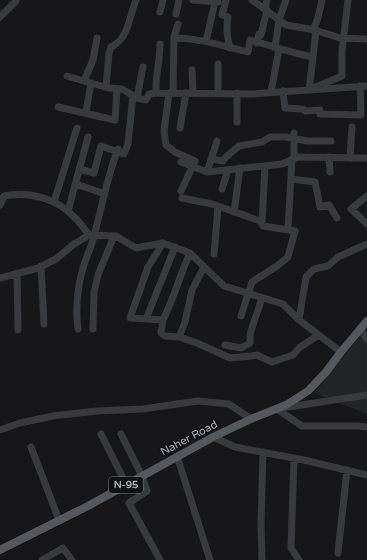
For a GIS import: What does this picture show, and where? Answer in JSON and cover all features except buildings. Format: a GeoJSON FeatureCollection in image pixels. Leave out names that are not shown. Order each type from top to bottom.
{"type":"FeatureCollection","features":[{"type":"Feature","properties":{"kind":"main road","name":"Naher Road"},"geometry":{"type":"LineString","coordinates":[[0,550],[142,476],[213,436],[286,405],[308,391],[326,372],[367,321]]}},
{"type":"Feature","properties":{"kind":"street"},"geometry":{"type":"LineString","coordinates":[[0,17],[16,0]]}},
{"type":"Feature","properties":{"kind":"street"},"geometry":{"type":"LineString","coordinates":[[106,87],[109,53],[111,48],[124,37],[136,0]]}},
{"type":"Feature","properties":{"kind":"street"},"geometry":{"type":"LineString","coordinates":[[160,12],[162,0]]}},
{"type":"Feature","properties":{"kind":"street"},"geometry":{"type":"LineString","coordinates":[[176,14],[179,0]]}},
{"type":"Feature","properties":{"kind":"street"},"geometry":{"type":"LineString","coordinates":[[193,0],[215,2],[226,0],[222,15],[228,17],[226,35],[230,48]]}},
{"type":"Feature","properties":{"kind":"street"},"geometry":{"type":"LineString","coordinates":[[252,0],[286,25],[315,30],[344,38],[367,39]]}},
{"type":"Feature","properties":{"kind":"street"},"geometry":{"type":"LineString","coordinates":[[257,42],[259,34],[261,34],[267,0]]}},
{"type":"Feature","properties":{"kind":"street"},"geometry":{"type":"LineString","coordinates":[[271,92],[279,20],[286,0]]}},
{"type":"Feature","properties":{"kind":"street"},"geometry":{"type":"LineString","coordinates":[[309,90],[315,30],[322,0]]}},
{"type":"Feature","properties":{"kind":"street"},"geometry":{"type":"LineString","coordinates":[[309,90],[342,76],[348,0]]}},
{"type":"Feature","properties":{"kind":"street"},"geometry":{"type":"LineString","coordinates":[[206,41],[215,2]]}},
{"type":"Feature","properties":{"kind":"street"},"geometry":{"type":"LineString","coordinates":[[178,24],[174,38],[171,93],[164,131],[166,145],[175,152],[195,161],[182,195],[260,221],[263,226],[295,231],[288,257],[278,266],[252,282],[240,316]]}},
{"type":"Feature","properties":{"kind":"street"},"geometry":{"type":"LineString","coordinates":[[86,112],[87,82],[97,38]]}},
{"type":"Feature","properties":{"kind":"street"},"geometry":{"type":"LineString","coordinates":[[174,38],[190,38],[206,41],[248,52],[250,40],[313,57]]}},
{"type":"Feature","properties":{"kind":"street"},"geometry":{"type":"LineString","coordinates":[[156,93],[155,80],[160,53],[160,44]]}},
{"type":"Feature","properties":{"kind":"street"},"geometry":{"type":"LineString","coordinates":[[218,64],[218,93]]}},
{"type":"Feature","properties":{"kind":"street"},"geometry":{"type":"LineString","coordinates":[[79,169],[94,173],[102,146],[118,150],[124,154],[128,144],[135,96],[143,68]]}},
{"type":"Feature","properties":{"kind":"street"},"geometry":{"type":"LineString","coordinates":[[180,128],[190,93],[192,70]]}},
{"type":"Feature","properties":{"kind":"street"},"geometry":{"type":"LineString","coordinates":[[67,76],[106,87],[122,89],[146,100],[149,94],[156,93],[271,92],[283,91],[309,90],[364,86],[361,115],[320,114],[320,110],[305,111],[303,109],[285,108],[283,91]]}},
{"type":"Feature","properties":{"kind":"street"},"geometry":{"type":"LineString","coordinates":[[58,107],[86,112],[115,120],[117,88]]}},
{"type":"Feature","properties":{"kind":"street"},"geometry":{"type":"LineString","coordinates":[[237,93],[237,122]]}},
{"type":"Feature","properties":{"kind":"street"},"geometry":{"type":"LineString","coordinates":[[350,158],[352,126]]}},
{"type":"Feature","properties":{"kind":"street"},"geometry":{"type":"LineString","coordinates":[[54,202],[77,128]]}},
{"type":"Feature","properties":{"kind":"street"},"geometry":{"type":"LineString","coordinates":[[211,160],[223,161],[239,146],[262,142],[270,137],[294,136],[307,141],[331,141]]}},
{"type":"Feature","properties":{"kind":"street"},"geometry":{"type":"LineString","coordinates":[[288,229],[294,136]]}},
{"type":"Feature","properties":{"kind":"street"},"geometry":{"type":"LineString","coordinates":[[68,211],[88,137]]}},
{"type":"Feature","properties":{"kind":"street"},"geometry":{"type":"LineString","coordinates":[[207,172],[217,141]]}},
{"type":"Feature","properties":{"kind":"street"},"geometry":{"type":"LineString","coordinates":[[78,328],[78,291],[92,235],[118,150]]}},
{"type":"Feature","properties":{"kind":"street"},"geometry":{"type":"LineString","coordinates":[[181,162],[207,172],[282,164],[298,157],[364,158],[367,163]]}},
{"type":"Feature","properties":{"kind":"street"},"geometry":{"type":"LineString","coordinates":[[329,157],[330,172]]}},
{"type":"Feature","properties":{"kind":"street"},"geometry":{"type":"LineString","coordinates":[[262,224],[265,166]]}},
{"type":"Feature","properties":{"kind":"street"},"geometry":{"type":"LineString","coordinates":[[234,212],[240,168]]}},
{"type":"Feature","properties":{"kind":"street"},"geometry":{"type":"LineString","coordinates":[[222,189],[228,170]]}},
{"type":"Feature","properties":{"kind":"street"},"geometry":{"type":"LineString","coordinates":[[291,179],[315,182],[320,207],[329,205],[337,218]]}},
{"type":"Feature","properties":{"kind":"street"},"geometry":{"type":"LineString","coordinates":[[76,184],[105,194]]}},
{"type":"Feature","properties":{"kind":"street"},"geometry":{"type":"LineString","coordinates":[[0,205],[4,196],[10,195],[38,197],[54,202],[68,211],[92,235]]}},
{"type":"Feature","properties":{"kind":"street"},"geometry":{"type":"LineString","coordinates":[[367,196],[351,209],[367,224]]}},
{"type":"Feature","properties":{"kind":"street"},"geometry":{"type":"LineString","coordinates":[[214,254],[218,207]]}},
{"type":"Feature","properties":{"kind":"street"},"geometry":{"type":"LineString","coordinates":[[0,278],[41,266],[56,259],[74,244],[92,235],[114,236],[136,248],[163,243],[190,253],[224,286],[283,304],[299,320],[341,352]]}},
{"type":"Feature","properties":{"kind":"street"},"geometry":{"type":"LineString","coordinates":[[93,328],[94,292],[98,275],[114,236]]}},
{"type":"Feature","properties":{"kind":"street"},"geometry":{"type":"LineString","coordinates":[[163,243],[148,267],[130,318],[163,320]]}},
{"type":"Feature","properties":{"kind":"street"},"geometry":{"type":"LineString","coordinates":[[299,320],[306,277],[314,269],[328,266],[338,257],[367,244]]}},
{"type":"Feature","properties":{"kind":"street"},"geometry":{"type":"LineString","coordinates":[[146,319],[175,247]]}},
{"type":"Feature","properties":{"kind":"street"},"geometry":{"type":"LineString","coordinates":[[190,253],[163,320],[161,333],[165,336],[179,337],[230,358],[257,355],[272,362],[293,356],[300,347],[319,335]]}},
{"type":"Feature","properties":{"kind":"street"},"geometry":{"type":"LineString","coordinates":[[41,266],[44,324]]}},
{"type":"Feature","properties":{"kind":"street"},"geometry":{"type":"LineString","coordinates":[[179,337],[192,290],[204,266]]}},
{"type":"Feature","properties":{"kind":"street"},"geometry":{"type":"LineString","coordinates":[[17,273],[18,330]]}},
{"type":"Feature","properties":{"kind":"street"},"geometry":{"type":"LineString","coordinates":[[225,345],[241,348],[250,343],[250,334],[262,298]]}},
{"type":"Feature","properties":{"kind":"street"},"geometry":{"type":"LineString","coordinates":[[360,329],[367,339]]}},
{"type":"Feature","properties":{"kind":"street"},"geometry":{"type":"LineString","coordinates":[[277,409],[367,395]]}},
{"type":"Feature","properties":{"kind":"street"},"geometry":{"type":"LineString","coordinates":[[0,430],[20,423],[53,416],[97,410],[143,409],[198,401],[229,404],[251,419]]}},
{"type":"Feature","properties":{"kind":"street"},"geometry":{"type":"LineString","coordinates":[[277,409],[302,426],[367,427]]}},
{"type":"Feature","properties":{"kind":"street"},"geometry":{"type":"LineString","coordinates":[[102,434],[126,484]]}},
{"type":"Feature","properties":{"kind":"street"},"geometry":{"type":"LineString","coordinates":[[121,434],[142,476],[147,491],[129,503],[160,560]]}},
{"type":"Feature","properties":{"kind":"street"},"geometry":{"type":"LineString","coordinates":[[213,436],[235,447],[294,458],[367,475]]}},
{"type":"Feature","properties":{"kind":"street"},"geometry":{"type":"LineString","coordinates":[[32,447],[59,520]]}},
{"type":"Feature","properties":{"kind":"street"},"geometry":{"type":"LineString","coordinates":[[262,560],[261,524],[263,452]]}},
{"type":"Feature","properties":{"kind":"street"},"geometry":{"type":"LineString","coordinates":[[177,456],[210,560]]}},
{"type":"Feature","properties":{"kind":"street"},"geometry":{"type":"LineString","coordinates":[[294,458],[291,548],[299,560]]}},
{"type":"Feature","properties":{"kind":"street"},"geometry":{"type":"LineString","coordinates":[[338,554],[347,470]]}},
{"type":"Feature","properties":{"kind":"street"},"geometry":{"type":"LineString","coordinates":[[42,560],[63,548],[72,560]]}},
{"type":"Feature","properties":{"kind":"shaded area"},"geometry":{"type":"Polygon","coordinates":[[[367,328],[367,414],[314,393],[367,328]]]}}]}
